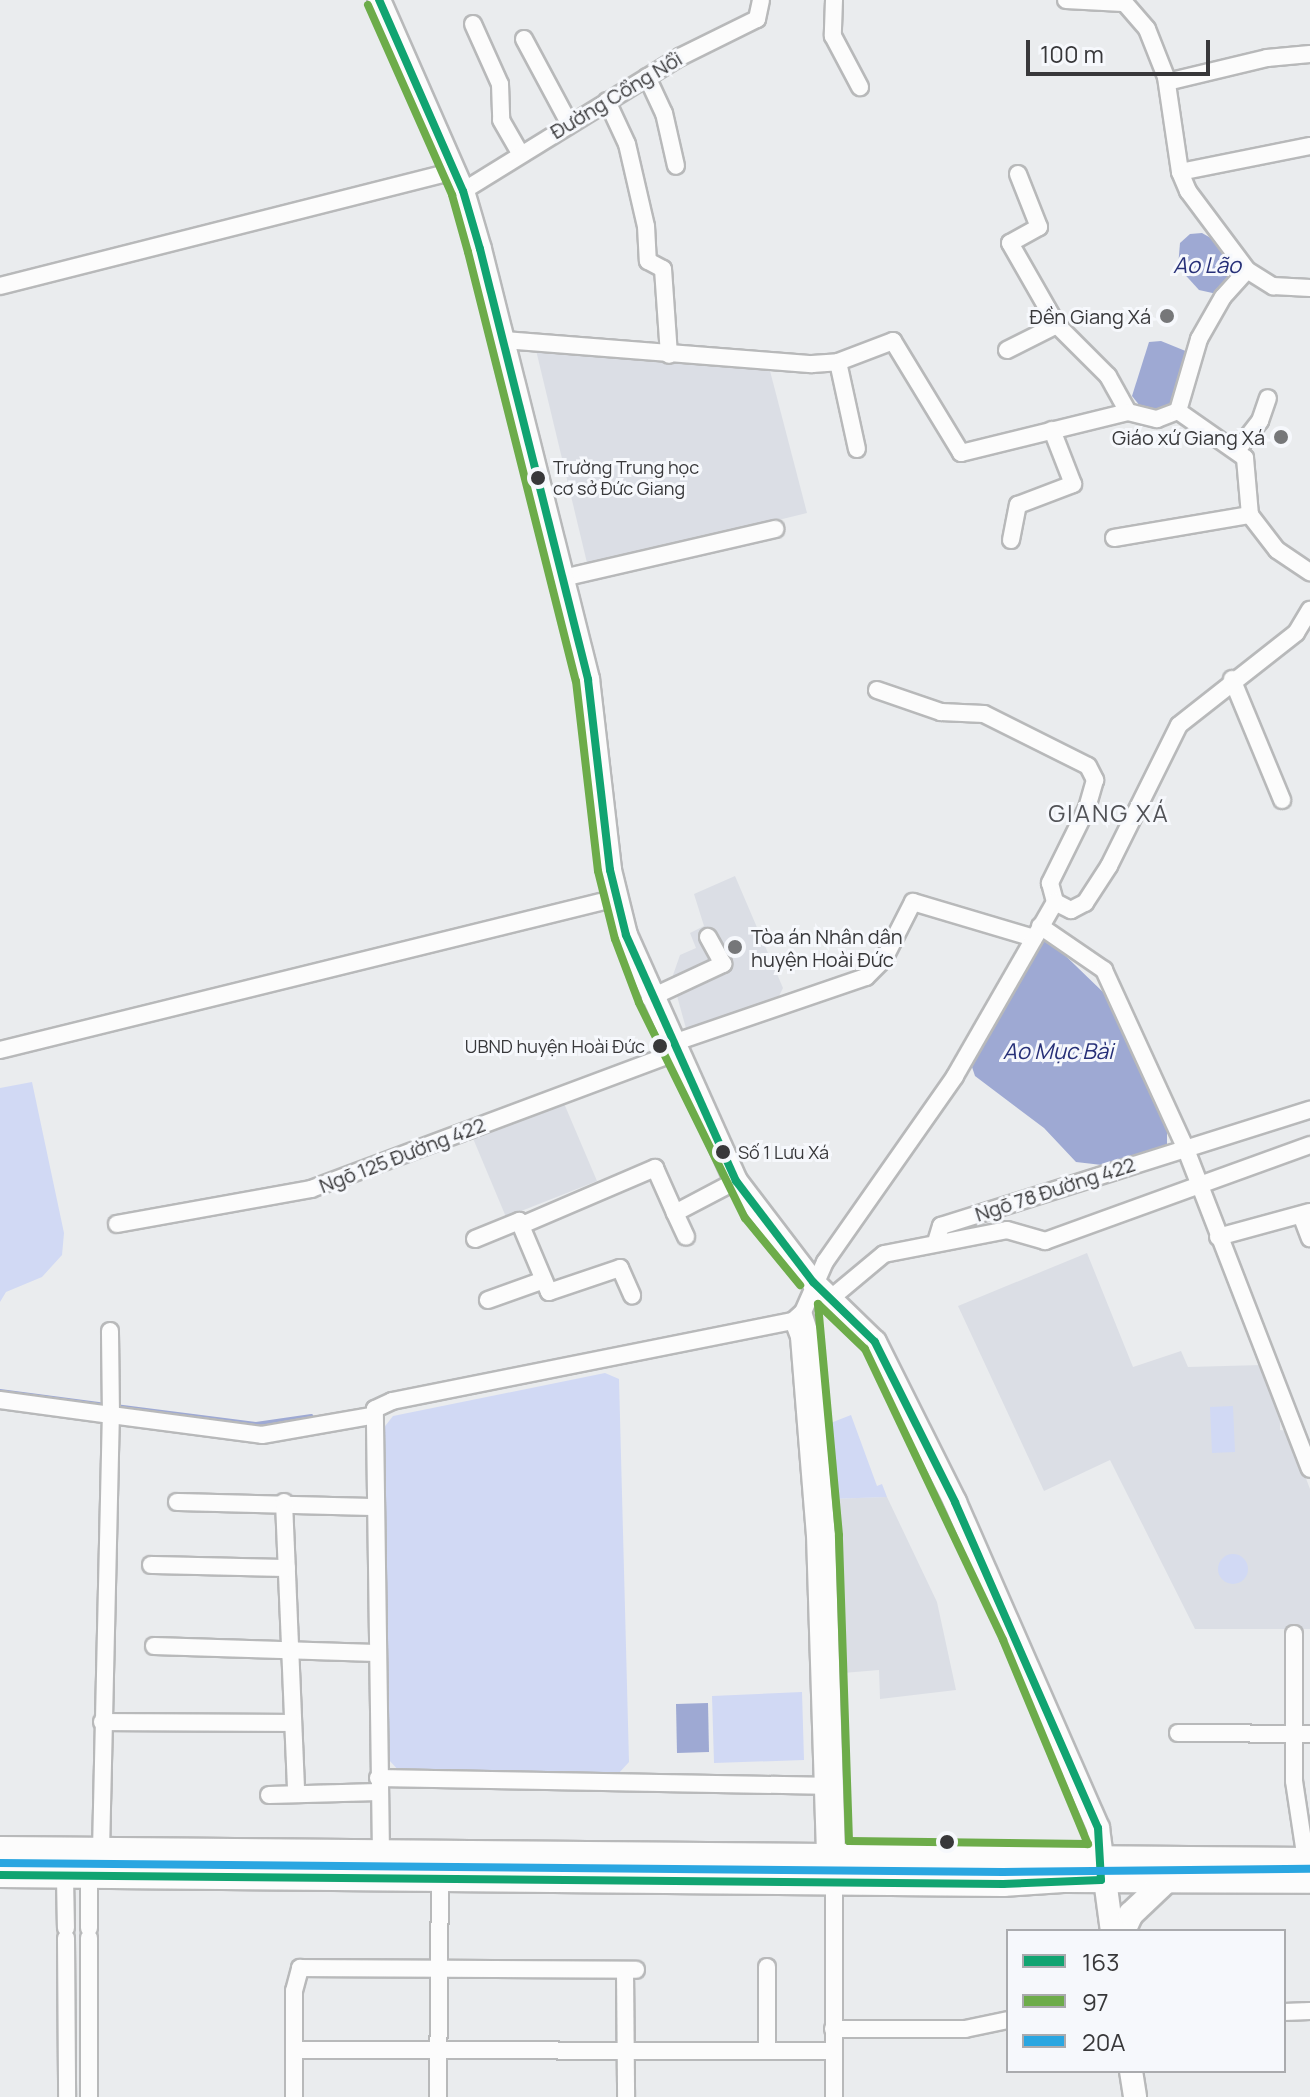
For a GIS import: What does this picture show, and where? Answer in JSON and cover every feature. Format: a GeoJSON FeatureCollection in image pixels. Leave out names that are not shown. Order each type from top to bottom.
{"type":"FeatureCollection","features":[{"type":"Feature","properties":{"kind":"highway"},"geometry":{"type":"LineString","coordinates":[[0,1849],[831,1853],[1101,1868],[1309,1867]]}},
{"type":"Feature","properties":{"kind":"highway"},"geometry":{"type":"LineString","coordinates":[[608,1853],[609,1880]]}},
{"type":"Feature","properties":{"kind":"highway"},"geometry":{"type":"LineString","coordinates":[[0,1875],[834,1880],[1003,1884],[1101,1868],[1167,1880],[1309,1867]]}},
{"type":"Feature","properties":{"kind":"highway"},"geometry":{"type":"LineString","coordinates":[[1124,1929],[1131,1914],[1167,1880]]}},
{"type":"Feature","properties":{"kind":"main road"},"geometry":{"type":"LineString","coordinates":[[379,0],[459,181],[504,340],[588,679],[617,898],[650,998],[736,1181],[813,1282],[875,1342],[955,1502],[1094,1819],[1112,1929]]}},
{"type":"Feature","properties":{"kind":"main road"},"geometry":{"type":"LineString","coordinates":[[1131,2073],[1135,2097]]}},
{"type":"Feature","properties":{"kind":"street"},"geometry":{"type":"LineString","coordinates":[[834,0],[833,36],[860,87]]}},
{"type":"Feature","properties":{"kind":"street"},"geometry":{"type":"LineString","coordinates":[[1066,0],[1129,5],[1167,82],[1180,172],[1188,191],[1247,270],[1273,286],[1310,288]]}},
{"type":"Feature","properties":{"kind":"street","name":"Đường Cổng Nổi"},"geometry":{"type":"LineString","coordinates":[[0,286],[459,181],[520,153],[647,77],[757,19],[757,1]]}},
{"type":"Feature","properties":{"kind":"street"},"geometry":{"type":"LineString","coordinates":[[473,24],[500,84],[501,120],[520,153]]}},
{"type":"Feature","properties":{"kind":"street"},"geometry":{"type":"LineString","coordinates":[[524,39],[569,123]]}},
{"type":"Feature","properties":{"kind":"street"},"geometry":{"type":"LineString","coordinates":[[1167,82],[1267,58],[1310,54]]}},
{"type":"Feature","properties":{"kind":"street"},"geometry":{"type":"LineString","coordinates":[[647,77],[664,113],[676,166]]}},
{"type":"Feature","properties":{"kind":"street"},"geometry":{"type":"LineString","coordinates":[[607,101],[627,144],[646,226],[648,261],[663,269],[669,355]]}},
{"type":"Feature","properties":{"kind":"street"},"geometry":{"type":"LineString","coordinates":[[1180,172],[1310,146]]}},
{"type":"Feature","properties":{"kind":"street"},"geometry":{"type":"LineString","coordinates":[[1018,174],[1039,227],[1010,243],[1057,325],[1108,376],[1128,412]]}},
{"type":"Feature","properties":{"kind":"street"},"geometry":{"type":"LineString","coordinates":[[1178,411],[1199,339],[1223,297],[1247,270]]}},
{"type":"Feature","properties":{"kind":"street"},"geometry":{"type":"LineString","coordinates":[[1007,350],[1057,325]]}},
{"type":"Feature","properties":{"kind":"street"},"geometry":{"type":"LineString","coordinates":[[504,340],[772,363],[838,362],[893,341],[961,453],[1128,412],[1157,419],[1178,411]]}},
{"type":"Feature","properties":{"kind":"street"},"geometry":{"type":"LineString","coordinates":[[838,362],[857,449]]}},
{"type":"Feature","properties":{"kind":"street"},"geometry":{"type":"LineString","coordinates":[[1238,449],[1260,421],[1268,398]]}},
{"type":"Feature","properties":{"kind":"street"},"geometry":{"type":"LineString","coordinates":[[1178,411],[1238,449],[1249,480],[1250,515],[1277,550],[1310,572]]}},
{"type":"Feature","properties":{"kind":"street"},"geometry":{"type":"LineString","coordinates":[[1011,540],[1018,505],[1073,484],[1052,430]]}},
{"type":"Feature","properties":{"kind":"street"},"geometry":{"type":"LineString","coordinates":[[1114,538],[1250,515]]}},
{"type":"Feature","properties":{"kind":"street"},"geometry":{"type":"LineString","coordinates":[[563,578],[775,529]]}},
{"type":"Feature","properties":{"kind":"street"},"geometry":{"type":"LineString","coordinates":[[1055,902],[1071,910],[1085,903],[1179,725],[1232,679],[1254,669],[1296,633],[1310,610]]}},
{"type":"Feature","properties":{"kind":"street"},"geometry":{"type":"LineString","coordinates":[[1232,679],[1282,800]]}},
{"type":"Feature","properties":{"kind":"street"},"geometry":{"type":"LineString","coordinates":[[831,1853],[822,1786],[815,1535],[798,1317],[813,1282],[955,1076],[1055,902],[1050,883],[1087,808],[1093,772],[984,714],[941,712],[877,690]]}},
{"type":"Feature","properties":{"kind":"street"},"geometry":{"type":"LineString","coordinates":[[0,1050],[617,898]]}},
{"type":"Feature","properties":{"kind":"street","name":"Ngõ 125 Đường 422"},"geometry":{"type":"LineString","coordinates":[[117,1224],[311,1189],[675,1047],[866,977],[884,959],[913,902],[1037,932]]}},
{"type":"Feature","properties":{"kind":"street"},"geometry":{"type":"LineString","coordinates":[[1037,932],[1104,970],[1185,1147],[1310,1469]]}},
{"type":"Feature","properties":{"kind":"street"},"geometry":{"type":"LineString","coordinates":[[650,998],[723,964],[708,937]]}},
{"type":"Feature","properties":{"kind":"street","name":"Ngõ 78 Đường 422"},"geometry":{"type":"LineString","coordinates":[[936,1242],[941,1226],[1310,1110]]}},
{"type":"Feature","properties":{"kind":"street"},"geometry":{"type":"LineString","coordinates":[[830,1299],[884,1254],[1007,1230],[1045,1241],[1198,1182],[1310,1145]]}},
{"type":"Feature","properties":{"kind":"street"},"geometry":{"type":"LineString","coordinates":[[522,1225],[655,1168],[686,1237]]}},
{"type":"Feature","properties":{"kind":"street"},"geometry":{"type":"LineString","coordinates":[[675,1213],[736,1181]]}},
{"type":"Feature","properties":{"kind":"street"},"geometry":{"type":"LineString","coordinates":[[997,1207],[1007,1230]]}},
{"type":"Feature","properties":{"kind":"street"},"geometry":{"type":"LineString","coordinates":[[1218,1237],[1305,1213],[1310,1238]]}},
{"type":"Feature","properties":{"kind":"street"},"geometry":{"type":"LineString","coordinates":[[475,1239],[519,1221],[549,1292],[620,1268],[632,1295]]}},
{"type":"Feature","properties":{"kind":"street"},"geometry":{"type":"LineString","coordinates":[[488,1300],[544,1280]]}},
{"type":"Feature","properties":{"kind":"street"},"geometry":{"type":"LineString","coordinates":[[0,1400],[262,1435],[371,1416],[392,1401],[798,1317]]}},
{"type":"Feature","properties":{"kind":"street"},"geometry":{"type":"LineString","coordinates":[[798,1317],[810,1334],[827,1535],[831,1853]]}},
{"type":"Feature","properties":{"kind":"street"},"geometry":{"type":"LineString","coordinates":[[101,1851],[111,1415],[110,1331]]}},
{"type":"Feature","properties":{"kind":"street"},"geometry":{"type":"LineString","coordinates":[[371,1416],[381,1853]]}},
{"type":"Feature","properties":{"kind":"street"},"geometry":{"type":"LineString","coordinates":[[177,1502],[284,1502],[373,1507]]}},
{"type":"Feature","properties":{"kind":"street"},"geometry":{"type":"LineString","coordinates":[[284,1502],[296,1794]]}},
{"type":"Feature","properties":{"kind":"street"},"geometry":{"type":"LineString","coordinates":[[151,1565],[287,1568]]}},
{"type":"Feature","properties":{"kind":"street"},"geometry":{"type":"LineString","coordinates":[[1294,1634],[1302,1734],[1294,1781],[1309,1867]]}},
{"type":"Feature","properties":{"kind":"street"},"geometry":{"type":"LineString","coordinates":[[154,1646],[376,1653]]}},
{"type":"Feature","properties":{"kind":"street"},"geometry":{"type":"LineString","coordinates":[[102,1722],[293,1723]]}},
{"type":"Feature","properties":{"kind":"street"},"geometry":{"type":"LineString","coordinates":[[1178,1733],[1302,1734]]}},
{"type":"Feature","properties":{"kind":"street"},"geometry":{"type":"LineString","coordinates":[[269,1795],[378,1785],[822,1786]]}},
{"type":"Feature","properties":{"kind":"street"},"geometry":{"type":"LineString","coordinates":[[67,2097],[66,1933],[77,1877]]}},
{"type":"Feature","properties":{"kind":"street"},"geometry":{"type":"LineString","coordinates":[[77,1877],[89,1933],[89,2097]]}},
{"type":"Feature","properties":{"kind":"street"},"geometry":{"type":"LineString","coordinates":[[438,2097],[440,1878]]}},
{"type":"Feature","properties":{"kind":"street"},"geometry":{"type":"LineString","coordinates":[[834,1880],[834,2097]]}},
{"type":"Feature","properties":{"kind":"street"},"geometry":{"type":"LineString","coordinates":[[294,2097],[294,1991],[300,1968],[439,1967],[630,1970],[626,2097]]}},
{"type":"Feature","properties":{"kind":"street"},"geometry":{"type":"LineString","coordinates":[[767,1967],[767,2051]]}},
{"type":"Feature","properties":{"kind":"street"},"geometry":{"type":"LineString","coordinates":[[1286,2012],[1310,2011]]}},
{"type":"Feature","properties":{"kind":"street"},"geometry":{"type":"LineString","coordinates":[[833,2029],[965,2029],[1006,2020]]}},
{"type":"Feature","properties":{"kind":"street"},"geometry":{"type":"LineString","coordinates":[[294,2050],[626,2054],[833,2051]]}},
{"type":"Feature","properties":{"kind":"shaded area"},"geometry":{"type":"Polygon","coordinates":[[[535,346],[769,367],[807,513],[588,567],[535,346]]]}},
{"type":"Feature","properties":{"kind":"shaded area"},"geometry":{"type":"Polygon","coordinates":[[[735,876],[783,988],[779,996],[687,1032],[672,978],[680,955],[696,948],[690,933],[704,926],[694,894],[735,876]]]}},
{"type":"Feature","properties":{"kind":"shaded area"},"geometry":{"type":"Polygon","coordinates":[[[32,1082],[64,1233],[62,1255],[42,1277],[6,1292],[0,1302],[0,1088],[32,1082]]]}},
{"type":"Feature","properties":{"kind":"shaded area"},"geometry":{"type":"Polygon","coordinates":[[[563,1101],[597,1181],[506,1217],[472,1136],[563,1101]]]}},
{"type":"Feature","properties":{"kind":"shaded area"},"geometry":{"type":"Polygon","coordinates":[[[1087,1253],[1133,1367],[1181,1351],[1188,1367],[1262,1365],[1280,1410],[1280,1430],[1288,1431],[1310,1489],[1310,1629],[1195,1629],[1110,1460],[1044,1491],[958,1306],[1087,1253]]]}},
{"type":"Feature","properties":{"kind":"shaded area"},"geometry":{"type":"Polygon","coordinates":[[[605,1373],[619,1379],[629,1762],[618,1774],[400,1772],[389,1760],[382,1430],[393,1416],[605,1373]]]}},
{"type":"Feature","properties":{"kind":"shaded area"},"geometry":{"type":"Polygon","coordinates":[[[1233,1406],[1235,1452],[1212,1453],[1210,1407],[1233,1406]]]}},
{"type":"Feature","properties":{"kind":"shaded area"},"geometry":{"type":"Polygon","coordinates":[[[851,1415],[877,1486],[882,1484],[887,1497],[829,1499],[828,1424],[851,1415]]]}},
{"type":"Feature","properties":{"kind":"shaded area"},"geometry":{"type":"Polygon","coordinates":[[[887,1497],[937,1602],[956,1690],[880,1699],[879,1670],[831,1674],[829,1499],[887,1497]]]}},
{"type":"Feature","properties":{"kind":"shaded area"},"geometry":{"type":"Polygon","coordinates":[[[1233,1554],[1239,1555],[1247,1563],[1247,1575],[1239,1583],[1233,1584],[1227,1583],[1219,1575],[1218,1569],[1219,1563],[1227,1555],[1233,1554]]]}},
{"type":"Feature","properties":{"kind":"shaded area"},"geometry":{"type":"Polygon","coordinates":[[[802,1692],[804,1760],[714,1763],[712,1696],[802,1692]]]}},
{"type":"Feature","properties":{"kind":"water","name":"Ao Lão"},"geometry":{"type":"Polygon","coordinates":[[[1202,233],[1216,241],[1236,265],[1217,294],[1199,290],[1178,267],[1180,243],[1190,234],[1202,233]]]}},
{"type":"Feature","properties":{"kind":"water"},"geometry":{"type":"Polygon","coordinates":[[[1161,341],[1188,352],[1173,408],[1160,411],[1140,406],[1132,396],[1149,342],[1161,341]]]}},
{"type":"Feature","properties":{"kind":"water","name":"Ao Mục Bài"},"geometry":{"type":"Polygon","coordinates":[[[1046,937],[1105,994],[1167,1130],[1167,1145],[1102,1165],[1076,1162],[1044,1128],[975,1076],[972,1067],[980,1050],[1046,937]]]}},
{"type":"Feature","properties":{"kind":"water"},"geometry":{"type":"Polygon","coordinates":[[[708,1703],[709,1752],[677,1753],[676,1704],[708,1703]]]}},
{"type":"Feature","properties":{"kind":"waterway"},"geometry":{"type":"LineString","coordinates":[[0,1391],[106,1405]]}},
{"type":"Feature","properties":{"kind":"waterway"},"geometry":{"type":"LineString","coordinates":[[115,1406],[256,1424],[311,1416]]}},
{"type":"Feature","properties":{"kind":"transit line","name":"163"},"geometry":{"type":"LineString","coordinates":[[0,1875],[1003,1884],[1101,1880],[1098,1828],[955,1502],[875,1342],[813,1282],[736,1181],[626,935],[610,870],[588,679],[480,249],[463,191],[379,0]]}},
{"type":"Feature","properties":{"kind":"transit line","name":"97"},"geometry":{"type":"LineString","coordinates":[[368,5],[452,195],[468,252],[576,681],[598,871],[615,939],[639,1003],[745,1218],[800,1285]]}},
{"type":"Feature","properties":{"kind":"transit line","name":"97"},"geometry":{"type":"LineString","coordinates":[[818,1304],[865,1349],[1003,1640],[1088,1844],[849,1841],[839,1535],[818,1304]]}},
{"type":"Feature","properties":{"kind":"transit line","name":"20A"},"geometry":{"type":"LineString","coordinates":[[0,1863],[1003,1872],[1310,1869]]}},
{"type":"Feature","properties":{"kind":"place","name":"Đền Giang Xá"},"geometry":{"type":"Point","coordinates":[1167,316]}},
{"type":"Feature","properties":{"kind":"place","name":"Giáo xứ Giang Xá"},"geometry":{"type":"Point","coordinates":[1281,437]}},
{"type":"Feature","properties":{"kind":"place","name":"Trường Trung học cơ sở Đức Giang"},"geometry":{"type":"Point","coordinates":[538,478]}},
{"type":"Feature","properties":{"kind":"place","name":"Tòa án Nhân dân huyện Hoài Đức"},"geometry":{"type":"Point","coordinates":[735,947]}},
{"type":"Feature","properties":{"kind":"place","name":"UBND huyện Hoài Đức"},"geometry":{"type":"Point","coordinates":[660,1046]}},
{"type":"Feature","properties":{"kind":"place","name":"Số 1 Lưu Xá"},"geometry":{"type":"Point","coordinates":[723,1152]}},
{"type":"Feature","properties":{"kind":"district","name":"GIANG XÁ"},"geometry":{"type":"Point","coordinates":[1109,813]}}]}
